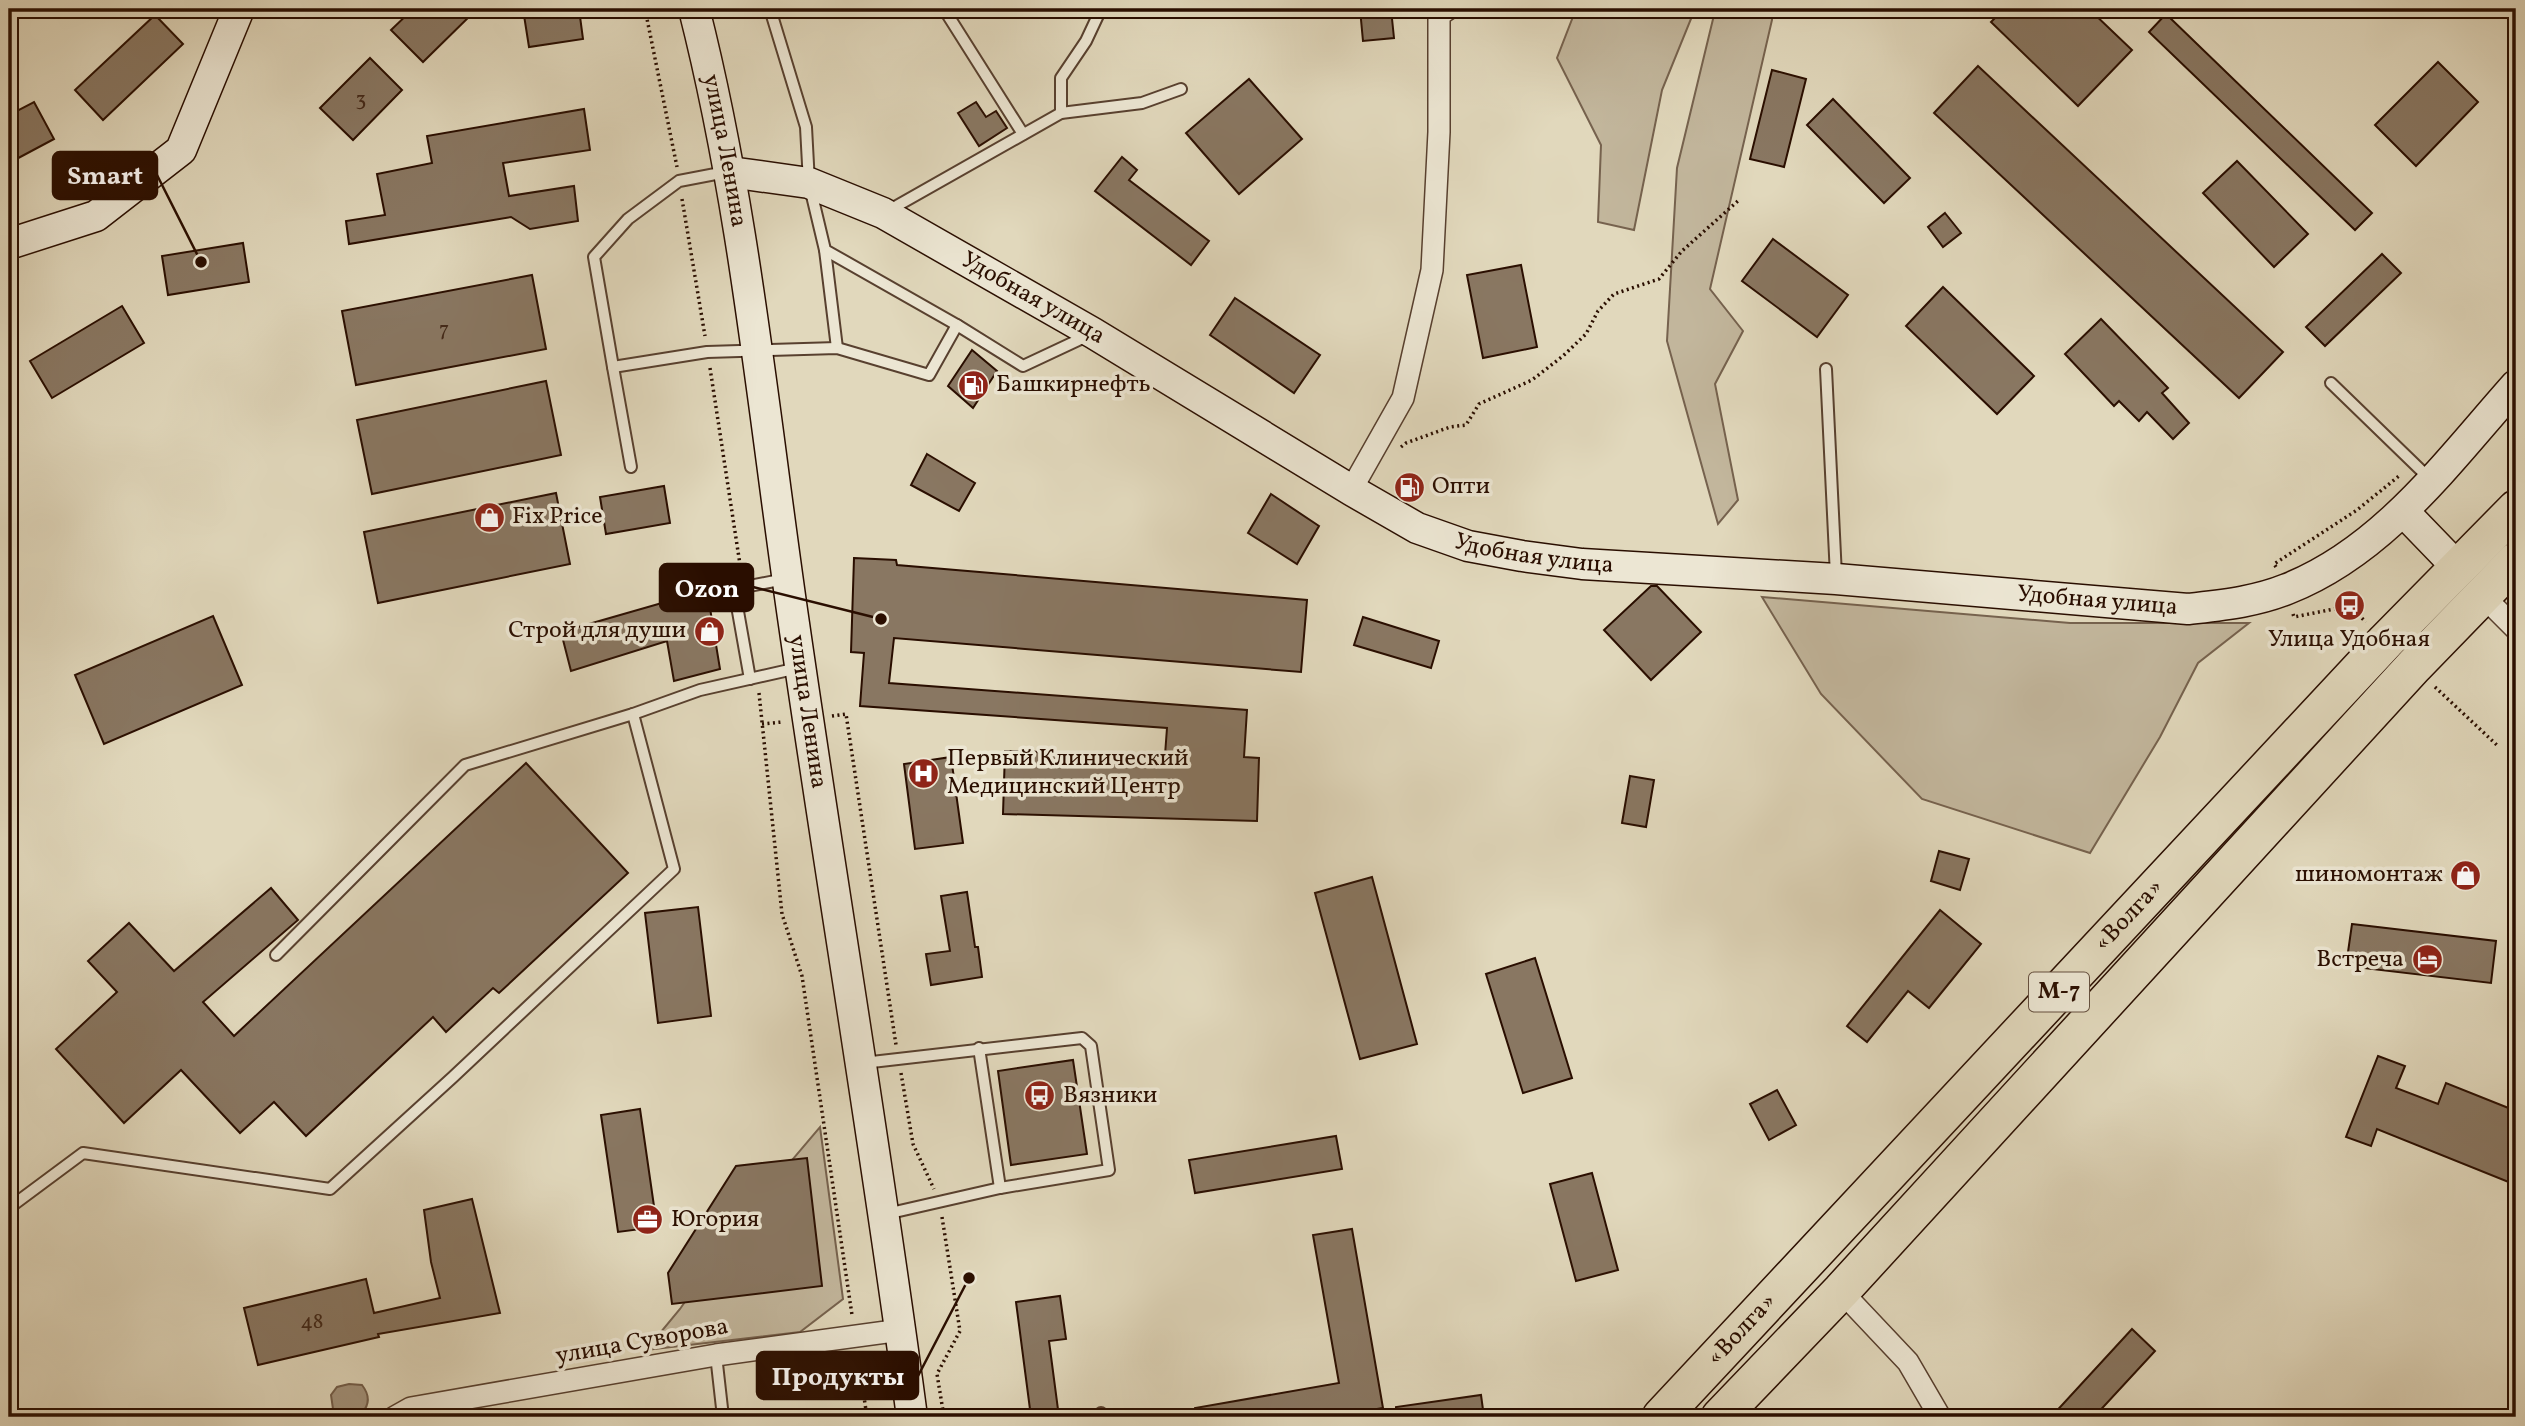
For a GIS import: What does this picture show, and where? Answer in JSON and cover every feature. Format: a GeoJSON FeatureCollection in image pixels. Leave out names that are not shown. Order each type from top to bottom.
{"type":"FeatureCollection","features":[{"type":"Feature","properties":{"kind":"highway","name":"«Волга»"},"geometry":{"type":"LineString","coordinates":[[1661,1417],[2386,641],[2516,509]]}},
{"type":"Feature","properties":{"kind":"highway","name":"«Волга»"},"geometry":{"type":"LineString","coordinates":[[1720,1417],[1841,1291],[2414,666],[2516,561]]}},
{"type":"Feature","properties":{"kind":"highway"},"geometry":{"type":"LineString","coordinates":[[2459,569],[2483,596]]}},
{"type":"Feature","properties":{"kind":"main road"},"geometry":{"type":"LineString","coordinates":[[9,244],[96,216],[181,150],[239,9]]}},
{"type":"Feature","properties":{"kind":"main road","name":"улица Ленина"},"geometry":{"type":"LineString","coordinates":[[694,9],[715,89],[730,172],[800,668],[912,1417]]}},
{"type":"Feature","properties":{"kind":"main road","name":"Удобная улица"},"geometry":{"type":"LineString","coordinates":[[730,172],[809,183],[883,213],[1093,333],[1351,490],[1417,527],[1468,546],[1582,564],[1836,579],[2188,609],[2242,603],[2286,590],[2321,574],[2403,512],[2423,471],[2516,385]]}},
{"type":"Feature","properties":{"kind":"main road"},"geometry":{"type":"LineString","coordinates":[[2403,512],[2459,569]]}},
{"type":"Feature","properties":{"kind":"street"},"geometry":{"type":"LineString","coordinates":[[1351,490],[1403,398],[1432,270],[1439,132],[1439,15],[1448,9]]}},
{"type":"Feature","properties":{"kind":"street"},"geometry":{"type":"LineString","coordinates":[[2483,596],[2516,629]]}},
{"type":"Feature","properties":{"kind":"street"},"geometry":{"type":"LineString","coordinates":[[1841,1291],[1908,1362],[1940,1417]]}},
{"type":"Feature","properties":{"kind":"street","name":"улица Суворова"},"geometry":{"type":"LineString","coordinates":[[395,1417],[411,1408],[716,1355],[901,1330]]}},
{"type":"Feature","properties":{"kind":"lane"},"geometry":{"type":"LineString","coordinates":[[770,9],[806,127],[809,183],[825,250],[837,348]]}},
{"type":"Feature","properties":{"kind":"lane"},"geometry":{"type":"LineString","coordinates":[[944,9],[1023,134]]}},
{"type":"Feature","properties":{"kind":"lane"},"geometry":{"type":"LineString","coordinates":[[1061,113],[1062,78],[1086,41],[1101,9]]}},
{"type":"Feature","properties":{"kind":"lane"},"geometry":{"type":"LineString","coordinates":[[883,213],[1061,113],[1142,103],[1181,89]]}},
{"type":"Feature","properties":{"kind":"lane"},"geometry":{"type":"LineString","coordinates":[[631,467],[594,257],[628,219],[679,181],[730,172]]}},
{"type":"Feature","properties":{"kind":"lane"},"geometry":{"type":"LineString","coordinates":[[825,250],[1023,366],[1093,333]]}},
{"type":"Feature","properties":{"kind":"lane"},"geometry":{"type":"LineString","coordinates":[[613,367],[707,352],[837,348],[929,375],[957,325]]}},
{"type":"Feature","properties":{"kind":"lane"},"geometry":{"type":"LineString","coordinates":[[1826,369],[1836,579]]}},
{"type":"Feature","properties":{"kind":"lane"},"geometry":{"type":"LineString","coordinates":[[2331,383],[2423,471]]}},
{"type":"Feature","properties":{"kind":"lane"},"geometry":{"type":"LineString","coordinates":[[754,678],[734,589],[788,579]]}},
{"type":"Feature","properties":{"kind":"lane"},"geometry":{"type":"LineString","coordinates":[[276,955],[466,765],[633,714],[700,690],[800,668]]}},
{"type":"Feature","properties":{"kind":"lane"},"geometry":{"type":"LineString","coordinates":[[9,1208],[83,1153],[330,1189],[674,869],[633,714]]}},
{"type":"Feature","properties":{"kind":"lane"},"geometry":{"type":"LineString","coordinates":[[860,1063],[1082,1038],[1091,1046],[1097,1077],[1109,1170],[1000,1188],[883,1215]]}},
{"type":"Feature","properties":{"kind":"lane"},"geometry":{"type":"LineString","coordinates":[[979,1048],[1000,1188]]}},
{"type":"Feature","properties":{"kind":"lane"},"geometry":{"type":"LineString","coordinates":[[716,1355],[723,1417]]}},
{"type":"Feature","properties":{"kind":"path"},"geometry":{"type":"LineString","coordinates":[[645,9],[679,181],[743,587]]}},
{"type":"Feature","properties":{"kind":"path"},"geometry":{"type":"LineString","coordinates":[[1397,450],[1406,443],[1450,427],[1466,425],[1479,404],[1532,380],[1586,334],[1598,311],[1614,293],[1659,279],[1682,251],[1740,200]]}},
{"type":"Feature","properties":{"kind":"path"},"geometry":{"type":"LineString","coordinates":[[2386,641],[2349,606],[2294,618],[2286,590],[2274,564],[2423,471]]}},
{"type":"Feature","properties":{"kind":"path"},"geometry":{"type":"LineString","coordinates":[[2414,666],[2499,747]]}},
{"type":"Feature","properties":{"kind":"path"},"geometry":{"type":"LineString","coordinates":[[754,678],[762,724],[782,914],[802,976],[867,1417]]}},
{"type":"Feature","properties":{"kind":"path"},"geometry":{"type":"LineString","coordinates":[[762,724],[846,714],[913,1144],[940,1202],[960,1331],[937,1374],[944,1417]]}},
{"type":"Feature","properties":{"kind":"shaded area"},"geometry":{"type":"Polygon","coordinates":[[[1576,9],[1695,9],[1662,90],[1634,230],[1598,222],[1601,145],[1557,58],[1576,9]]]}},
{"type":"Feature","properties":{"kind":"shaded area"},"geometry":{"type":"Polygon","coordinates":[[[1719,9],[1772,9],[1772,20],[1710,289],[1743,331],[1715,384],[1738,500],[1718,524],[1667,341],[1677,168],[1714,15],[1719,9]]]}},
{"type":"Feature","properties":{"kind":"shaded area"},"geometry":{"type":"Polygon","coordinates":[[[1762,597],[2070,623],[2249,623],[2198,663],[2160,737],[2090,853],[1922,799],[1821,694],[1762,597]]]}},
{"type":"Feature","properties":{"kind":"shaded area"},"geometry":{"type":"Polygon","coordinates":[[[820,1127],[843,1299],[800,1332],[646,1350],[680,1309],[743,1218],[820,1127]]]}},
{"type":"Feature","properties":{"kind":"shaded area"},"geometry":{"type":"Polygon","coordinates":[[[362,1385],[367,1395],[367,1403],[362,1413],[340,1415],[333,1409],[331,1395],[337,1387],[362,1385]]]}},
{"type":"Feature","properties":{"kind":"building"},"geometry":{"type":"Polygon","coordinates":[[[413,9],[477,9],[423,62],[391,30],[413,9]]]}},
{"type":"Feature","properties":{"kind":"building"},"geometry":{"type":"Polygon","coordinates":[[[523,9],[579,9],[583,39],[529,47],[523,9]]]}},
{"type":"Feature","properties":{"kind":"building"},"geometry":{"type":"Polygon","coordinates":[[[1360,9],[1391,9],[1394,38],[1363,41],[1360,9]]]}},
{"type":"Feature","properties":{"kind":"building"},"geometry":{"type":"Polygon","coordinates":[[[2004,9],[2089,9],[2132,50],[2078,106],[1991,22],[2004,9]]]}},
{"type":"Feature","properties":{"kind":"building"},"geometry":{"type":"Polygon","coordinates":[[[2166,14],[2372,213],[2355,230],[2149,32],[2166,14]]]}},
{"type":"Feature","properties":{"kind":"building"},"geometry":{"type":"Polygon","coordinates":[[[155,15],[183,44],[103,120],[75,90],[155,15]]]}},
{"type":"Feature","properties":{"kind":"building"},"geometry":{"type":"Polygon","coordinates":[[[370,58],[402,90],[353,140],[320,108],[370,58]]]}},
{"type":"Feature","properties":{"kind":"building"},"geometry":{"type":"Polygon","coordinates":[[[2438,62],[2478,102],[2416,166],[2375,125],[2438,62]]]}},
{"type":"Feature","properties":{"kind":"building"},"geometry":{"type":"Polygon","coordinates":[[[1978,66],[2283,352],[2239,398],[1934,113],[1978,66]]]}},
{"type":"Feature","properties":{"kind":"building"},"geometry":{"type":"Polygon","coordinates":[[[1772,70],[1806,79],[1784,167],[1750,159],[1772,70]]]}},
{"type":"Feature","properties":{"kind":"building"},"geometry":{"type":"Polygon","coordinates":[[[1249,79],[1302,139],[1239,194],[1186,133],[1249,79]]]}},
{"type":"Feature","properties":{"kind":"building"},"geometry":{"type":"Polygon","coordinates":[[[1833,99],[1910,178],[1884,203],[1807,125],[1833,99]]]}},
{"type":"Feature","properties":{"kind":"building"},"geometry":{"type":"Polygon","coordinates":[[[34,102],[54,139],[9,163],[9,115],[34,102]]]}},
{"type":"Feature","properties":{"kind":"building"},"geometry":{"type":"Polygon","coordinates":[[[976,102],[986,117],[996,111],[1007,128],[979,146],[958,113],[976,102]]]}},
{"type":"Feature","properties":{"kind":"building"},"geometry":{"type":"Polygon","coordinates":[[[584,109],[590,150],[503,163],[509,196],[574,186],[578,221],[530,229],[511,217],[349,244],[346,221],[385,215],[377,174],[432,163],[427,136],[584,109]]]}},
{"type":"Feature","properties":{"kind":"building"},"geometry":{"type":"Polygon","coordinates":[[[1122,157],[1137,170],[1129,180],[1209,241],[1191,265],[1095,191],[1122,157]]]}},
{"type":"Feature","properties":{"kind":"building"},"geometry":{"type":"Polygon","coordinates":[[[2237,161],[2308,234],[2274,267],[2203,193],[2237,161]]]}},
{"type":"Feature","properties":{"kind":"building"},"geometry":{"type":"Polygon","coordinates":[[[1945,213],[1961,233],[1943,247],[1928,227],[1945,213]]]}},
{"type":"Feature","properties":{"kind":"building"},"geometry":{"type":"Polygon","coordinates":[[[1773,239],[1848,295],[1817,337],[1742,281],[1773,239]]]}},
{"type":"Feature","properties":{"kind":"building"},"geometry":{"type":"Polygon","coordinates":[[[243,243],[249,282],[168,295],[162,256],[243,243]]]}},
{"type":"Feature","properties":{"kind":"building"},"geometry":{"type":"Polygon","coordinates":[[[2382,254],[2401,273],[2325,346],[2306,327],[2382,254]]]}},
{"type":"Feature","properties":{"kind":"building"},"geometry":{"type":"Polygon","coordinates":[[[1521,265],[1537,347],[1483,358],[1467,275],[1521,265]]]}},
{"type":"Feature","properties":{"kind":"building"},"geometry":{"type":"Polygon","coordinates":[[[532,275],[546,349],[356,385],[342,311],[532,275]]]}},
{"type":"Feature","properties":{"kind":"building"},"geometry":{"type":"Polygon","coordinates":[[[1943,287],[2034,376],[1997,414],[1906,326],[1943,287]]]}},
{"type":"Feature","properties":{"kind":"building"},"geometry":{"type":"Polygon","coordinates":[[[1235,298],[1320,355],[1294,393],[1210,335],[1235,298]]]}},
{"type":"Feature","properties":{"kind":"building"},"geometry":{"type":"Polygon","coordinates":[[[122,306],[144,343],[52,398],[30,361],[122,306]]]}},
{"type":"Feature","properties":{"kind":"building"},"geometry":{"type":"Polygon","coordinates":[[[2101,319],[2168,388],[2162,393],[2189,423],[2173,439],[2147,412],[2139,421],[2119,401],[2114,406],[2065,354],[2101,319]]]}},
{"type":"Feature","properties":{"kind":"building"},"geometry":{"type":"Polygon","coordinates":[[[972,350],[997,371],[973,408],[948,386],[972,350]]]}},
{"type":"Feature","properties":{"kind":"building"},"geometry":{"type":"Polygon","coordinates":[[[546,381],[561,455],[372,494],[357,420],[546,381]]]}},
{"type":"Feature","properties":{"kind":"building"},"geometry":{"type":"Polygon","coordinates":[[[927,454],[975,483],[959,511],[911,485],[927,454]]]}},
{"type":"Feature","properties":{"kind":"building"},"geometry":{"type":"Polygon","coordinates":[[[664,486],[670,523],[606,534],[600,497],[664,486]]]}},
{"type":"Feature","properties":{"kind":"building"},"geometry":{"type":"Polygon","coordinates":[[[556,493],[570,564],[378,603],[364,532],[556,493]]]}},
{"type":"Feature","properties":{"kind":"building"},"geometry":{"type":"Polygon","coordinates":[[[1271,494],[1319,526],[1297,564],[1248,533],[1271,494]]]}},
{"type":"Feature","properties":{"kind":"building"},"geometry":{"type":"Polygon","coordinates":[[[854,558],[896,560],[897,565],[1307,600],[1301,672],[894,638],[889,683],[1247,710],[1244,757],[1259,758],[1257,821],[1003,814],[1005,751],[1165,755],[1167,728],[860,706],[864,653],[851,652],[854,558]]]}},
{"type":"Feature","properties":{"kind":"building"},"geometry":{"type":"Polygon","coordinates":[[[1651,586],[1657,586],[1701,632],[1651,680],[1604,630],[1651,586]]]}},
{"type":"Feature","properties":{"kind":"building"},"geometry":{"type":"Polygon","coordinates":[[[707,590],[720,669],[674,681],[667,641],[571,671],[561,632],[707,590]]]}},
{"type":"Feature","properties":{"kind":"building"},"geometry":{"type":"Polygon","coordinates":[[[213,616],[242,685],[104,744],[75,675],[213,616]]]}},
{"type":"Feature","properties":{"kind":"building"},"geometry":{"type":"Polygon","coordinates":[[[1363,617],[1439,641],[1431,668],[1354,645],[1363,617]]]}},
{"type":"Feature","properties":{"kind":"building"},"geometry":{"type":"Polygon","coordinates":[[[951,757],[963,843],[915,849],[904,764],[951,757]]]}},
{"type":"Feature","properties":{"kind":"building"},"geometry":{"type":"Polygon","coordinates":[[[526,763],[628,873],[499,993],[493,988],[446,1032],[433,1017],[306,1136],[274,1102],[240,1133],[181,1070],[124,1123],[56,1049],[117,992],[88,961],[129,923],[174,971],[271,888],[298,920],[203,1002],[234,1036],[526,763]]]}},
{"type":"Feature","properties":{"kind":"building"},"geometry":{"type":"Polygon","coordinates":[[[1630,776],[1654,780],[1646,827],[1622,823],[1630,776]]]}},
{"type":"Feature","properties":{"kind":"building"},"geometry":{"type":"Polygon","coordinates":[[[1939,851],[1969,859],[1960,890],[1931,881],[1939,851]]]}},
{"type":"Feature","properties":{"kind":"building"},"geometry":{"type":"Polygon","coordinates":[[[1372,877],[1417,1044],[1360,1059],[1315,893],[1372,877]]]}},
{"type":"Feature","properties":{"kind":"building"},"geometry":{"type":"Polygon","coordinates":[[[967,892],[982,977],[931,985],[926,954],[950,951],[941,896],[967,892]]]}},
{"type":"Feature","properties":{"kind":"building"},"geometry":{"type":"Polygon","coordinates":[[[698,907],[711,1016],[658,1023],[645,913],[698,907]]]}},
{"type":"Feature","properties":{"kind":"building"},"geometry":{"type":"Polygon","coordinates":[[[1940,910],[1981,944],[1929,1008],[1908,991],[1867,1042],[1847,1026],[1940,910]]]}},
{"type":"Feature","properties":{"kind":"building"},"geometry":{"type":"Polygon","coordinates":[[[2352,924],[2496,941],[2491,983],[2346,966],[2352,924]]]}},
{"type":"Feature","properties":{"kind":"building"},"geometry":{"type":"Polygon","coordinates":[[[1535,958],[1572,1078],[1523,1093],[1486,974],[1535,958]]]}},
{"type":"Feature","properties":{"kind":"building"},"geometry":{"type":"Polygon","coordinates":[[[2378,1056],[2405,1066],[2396,1088],[2438,1104],[2446,1083],[2516,1111],[2516,1185],[2377,1129],[2371,1146],[2346,1137],[2378,1056]]]}},
{"type":"Feature","properties":{"kind":"building","name":"Вязники"},"geometry":{"type":"Polygon","coordinates":[[[1073,1060],[1087,1154],[1011,1165],[998,1071],[1073,1060]]]}},
{"type":"Feature","properties":{"kind":"building"},"geometry":{"type":"Polygon","coordinates":[[[1777,1090],[1796,1125],[1769,1140],[1750,1104],[1777,1090]]]}},
{"type":"Feature","properties":{"kind":"building"},"geometry":{"type":"Polygon","coordinates":[[[640,1109],[657,1227],[618,1232],[601,1115],[640,1109]]]}},
{"type":"Feature","properties":{"kind":"building"},"geometry":{"type":"Polygon","coordinates":[[[1336,1136],[1342,1169],[1195,1193],[1189,1160],[1336,1136]]]}},
{"type":"Feature","properties":{"kind":"building"},"geometry":{"type":"Polygon","coordinates":[[[807,1158],[822,1286],[672,1304],[668,1273],[736,1166],[807,1158]]]}},
{"type":"Feature","properties":{"kind":"building"},"geometry":{"type":"Polygon","coordinates":[[[1592,1173],[1618,1270],[1576,1281],[1550,1184],[1592,1173]]]}},
{"type":"Feature","properties":{"kind":"building"},"geometry":{"type":"Polygon","coordinates":[[[472,1199],[500,1313],[378,1334],[379,1337],[258,1365],[244,1308],[366,1279],[374,1313],[440,1298],[431,1262],[424,1210],[472,1199]]]}},
{"type":"Feature","properties":{"kind":"building"},"geometry":{"type":"Polygon","coordinates":[[[1352,1229],[1383,1408],[1328,1417],[1195,1417],[1195,1408],[1339,1383],[1313,1235],[1352,1229]]]}},
{"type":"Feature","properties":{"kind":"building"},"geometry":{"type":"Polygon","coordinates":[[[1060,1296],[1066,1339],[1049,1341],[1059,1417],[1031,1417],[1016,1302],[1060,1296]]]}},
{"type":"Feature","properties":{"kind":"building"},"geometry":{"type":"Polygon","coordinates":[[[2132,1329],[2155,1351],[2094,1417],[2051,1417],[2132,1329]]]}},
{"type":"Feature","properties":{"kind":"building"},"geometry":{"type":"Polygon","coordinates":[[[1481,1395],[1484,1417],[1396,1417],[1396,1407],[1481,1395]]]}},
{"type":"Feature","properties":{"kind":"place","name":"Smart"},"geometry":{"type":"Point","coordinates":[201,262]}},
{"type":"Feature","properties":{"kind":"place","name":"Башкирнефть"},"geometry":{"type":"Point","coordinates":[973,385]}},
{"type":"Feature","properties":{"kind":"place","name":"Опти"},"geometry":{"type":"Point","coordinates":[1409,487]}},
{"type":"Feature","properties":{"kind":"place","name":"Fix Price"},"geometry":{"type":"Point","coordinates":[489,517]}},
{"type":"Feature","properties":{"kind":"place","name":"Улица Удобная"},"geometry":{"type":"Point","coordinates":[2349,606]}},
{"type":"Feature","properties":{"kind":"place","name":"Ozon"},"geometry":{"type":"Point","coordinates":[881,619]}},
{"type":"Feature","properties":{"kind":"place","name":"Строй для души"},"geometry":{"type":"Point","coordinates":[709,631]}},
{"type":"Feature","properties":{"kind":"place","name":"Первый Клинический Медицинский Центр"},"geometry":{"type":"Point","coordinates":[924,773]}},
{"type":"Feature","properties":{"kind":"place","name":"шиномонтаж"},"geometry":{"type":"Point","coordinates":[2466,875]}},
{"type":"Feature","properties":{"kind":"place","name":"Встреча"},"geometry":{"type":"Point","coordinates":[2427,960]}},
{"type":"Feature","properties":{"kind":"place","name":"Вязники"},"geometry":{"type":"Point","coordinates":[1040,1096]}},
{"type":"Feature","properties":{"kind":"place","name":"Югория"},"geometry":{"type":"Point","coordinates":[648,1220]}},
{"type":"Feature","properties":{"kind":"place","name":"Продукты"},"geometry":{"type":"Point","coordinates":[969,1278]}}]}
